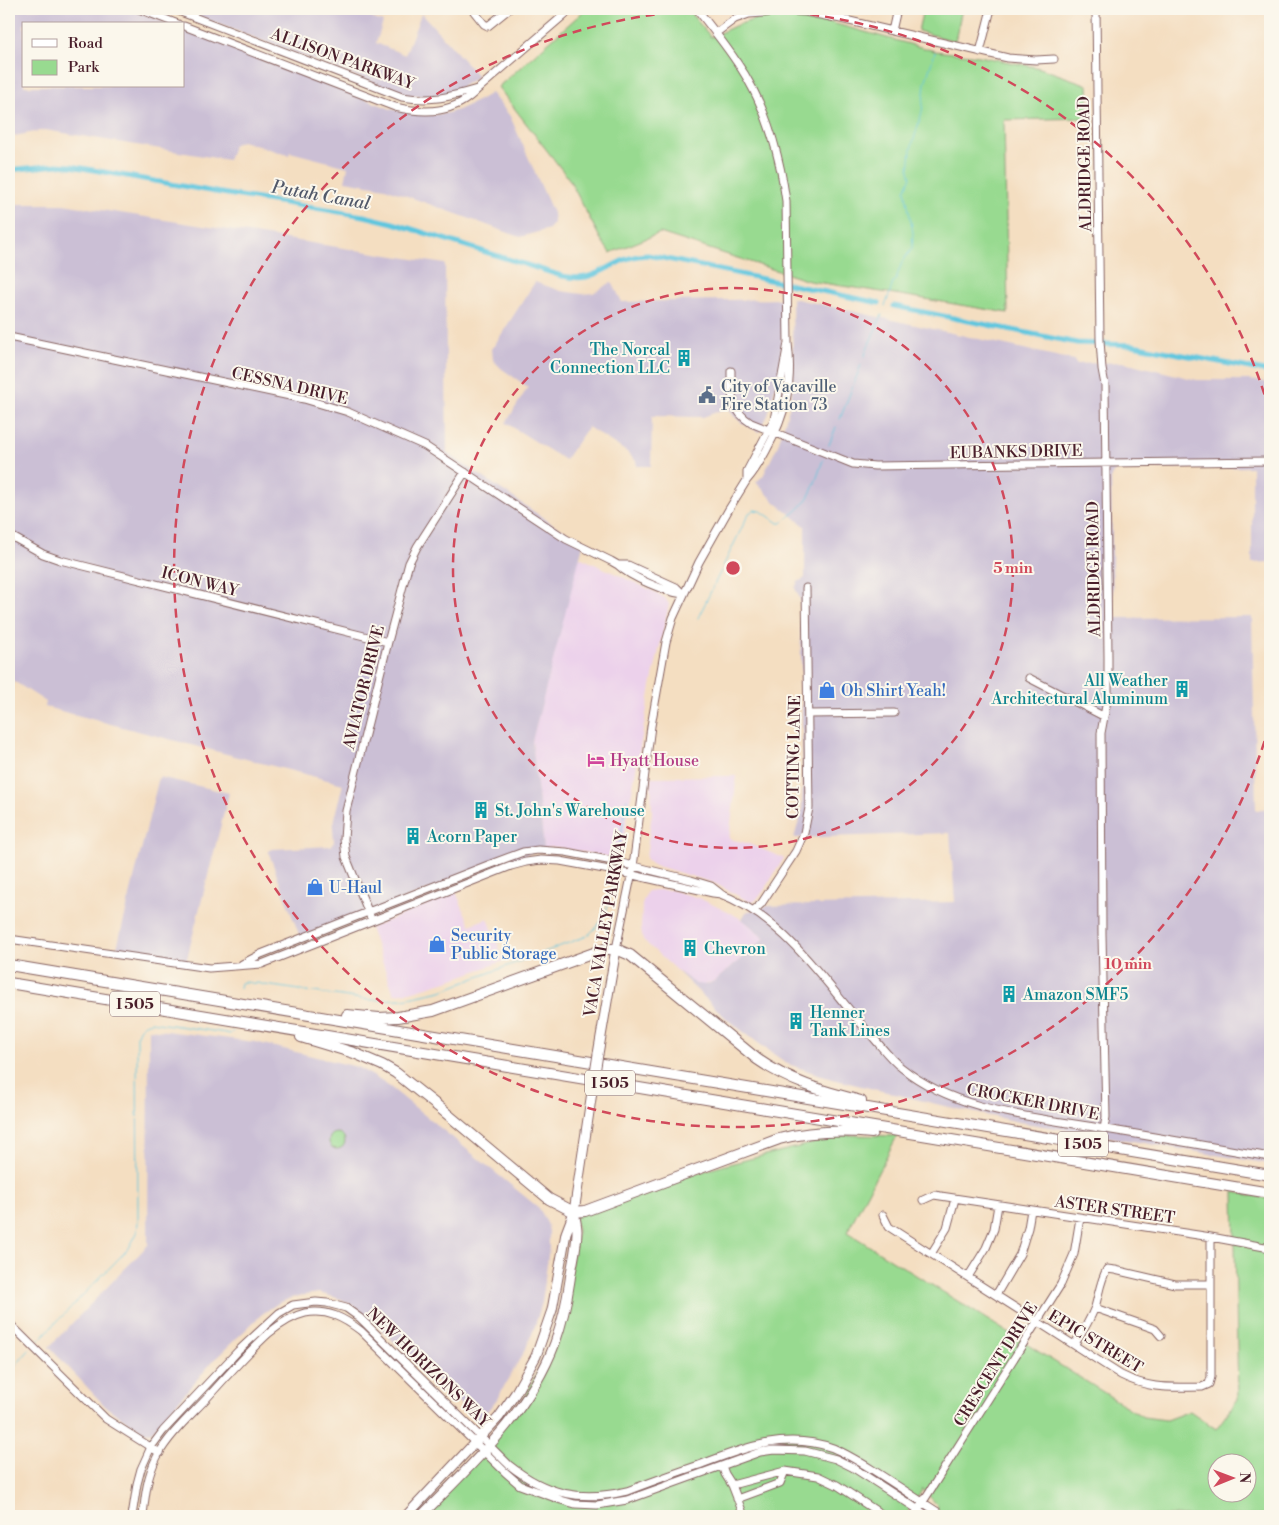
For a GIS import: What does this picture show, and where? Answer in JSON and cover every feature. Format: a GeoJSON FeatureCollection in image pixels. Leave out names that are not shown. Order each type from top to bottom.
{"type":"FeatureCollection","features":[{"type":"Feature","properties":{"kind":"highway"},"geometry":{"type":"LineString","coordinates":[[253,1006],[363,1017],[416,1015],[451,1006],[605,949],[616,949],[630,954],[769,1067],[812,1088],[879,1105],[895,1112]]}},
{"type":"Feature","properties":{"kind":"highway","name":"I 505"},"geometry":{"type":"LineString","coordinates":[[9,965],[1270,1175]]}},
{"type":"Feature","properties":{"kind":"highway","name":"I 505"},"geometry":{"type":"LineString","coordinates":[[9,983],[1270,1193]]}},
{"type":"Feature","properties":{"kind":"highway"},"geometry":{"type":"LineString","coordinates":[[261,1025],[354,1053],[396,1073],[550,1199],[574,1212],[585,1211],[762,1145],[795,1135],[843,1131],[959,1141]]}},
{"type":"Feature","properties":{"kind":"main road","name":"VACA VALLEY PARKWAY"},"geometry":{"type":"LineString","coordinates":[[406,1516],[478,1440],[508,1405],[536,1356],[552,1310],[566,1233],[574,1212],[616,949]]}},
{"type":"Feature","properties":{"kind":"main road","name":"VACA VALLEY PARKWAY"},"geometry":{"type":"LineString","coordinates":[[421,1516],[486,1449],[517,1412],[531,1391],[555,1344],[564,1311],[577,1232],[574,1212]]}},
{"type":"Feature","properties":{"kind":"street"},"geometry":{"type":"LineString","coordinates":[[140,9],[173,22]]}},
{"type":"Feature","properties":{"kind":"street","name":"ALLISON PARKWAY"},"geometry":{"type":"LineString","coordinates":[[173,9],[402,97],[424,100],[445,98],[478,89]]}},
{"type":"Feature","properties":{"kind":"street"},"geometry":{"type":"LineString","coordinates":[[472,9],[484,24],[488,26],[509,9]]}},
{"type":"Feature","properties":{"kind":"street","name":"ALLISON PARKWAY"},"geometry":{"type":"LineString","coordinates":[[185,26],[377,101],[411,111],[425,112],[443,110],[470,98],[570,9]]}},
{"type":"Feature","properties":{"kind":"street","name":"VACA VALLEY PARKWAY"},"geometry":{"type":"LineString","coordinates":[[616,949],[631,875],[651,726],[672,618],[724,516],[747,480],[747,471],[772,431],[788,343],[786,201],[775,146],[767,120],[754,91],[737,62],[697,9]]}},
{"type":"Feature","properties":{"kind":"street"},"geometry":{"type":"LineString","coordinates":[[841,19],[843,9]]}},
{"type":"Feature","properties":{"kind":"street"},"geometry":{"type":"LineString","coordinates":[[892,31],[896,9]]}},
{"type":"Feature","properties":{"kind":"street"},"geometry":{"type":"LineString","coordinates":[[980,52],[991,9]]}},
{"type":"Feature","properties":{"kind":"street","name":"ALDRIDGE ROAD"},"geometry":{"type":"LineString","coordinates":[[1096,9],[1100,344],[1105,385],[1108,680],[1108,695],[1101,733],[1102,935],[1106,1117],[1104,1128]]}},
{"type":"Feature","properties":{"kind":"street"},"geometry":{"type":"LineString","coordinates":[[716,33],[735,19],[749,14],[788,10],[841,19],[1013,59],[1054,59]]}},
{"type":"Feature","properties":{"kind":"street","name":"CESSNA DRIVE"},"geometry":{"type":"LineString","coordinates":[[9,338],[304,400],[334,408],[379,425],[425,446],[554,532],[618,565],[625,572],[674,593],[683,594]]}},
{"type":"Feature","properties":{"kind":"street","name":"EUBANKS DRIVE"},"geometry":{"type":"LineString","coordinates":[[731,371],[732,397],[738,413],[751,423],[853,464],[868,466],[1270,461]]}},
{"type":"Feature","properties":{"kind":"street","name":"AVIATOR DRIVE"},"geometry":{"type":"LineString","coordinates":[[372,921],[346,857],[344,825],[346,812],[409,563],[417,547],[465,472]]}},
{"type":"Feature","properties":{"kind":"street","name":"ICON WAY"},"geometry":{"type":"LineString","coordinates":[[9,535],[43,554],[60,560],[388,642]]}},
{"type":"Feature","properties":{"kind":"street","name":"COTTING LANE"},"geometry":{"type":"LineString","coordinates":[[754,910],[796,851],[804,833],[809,808],[806,588]]}},
{"type":"Feature","properties":{"kind":"street"},"geometry":{"type":"LineString","coordinates":[[1029,678],[1103,716]]}},
{"type":"Feature","properties":{"kind":"street"},"geometry":{"type":"LineString","coordinates":[[808,714],[894,713]]}},
{"type":"Feature","properties":{"kind":"street"},"geometry":{"type":"LineString","coordinates":[[9,939],[209,968],[262,964],[492,874],[496,870],[512,863],[545,855],[546,850]]}},
{"type":"Feature","properties":{"kind":"street","name":"CROCKER DRIVE"},"geometry":{"type":"LineString","coordinates":[[237,966],[261,954],[509,857],[524,852],[546,850],[566,852],[613,861],[711,886],[721,894],[754,910],[796,946],[889,1056],[925,1084],[956,1099],[992,1110],[1270,1157]]}},
{"type":"Feature","properties":{"kind":"street","name":"CROCKER DRIVE"},"geometry":{"type":"LineString","coordinates":[[492,874],[526,862],[541,860],[560,861],[721,894]]}},
{"type":"Feature","properties":{"kind":"street","name":"ASTER STREET"},"geometry":{"type":"LineString","coordinates":[[923,1200],[934,1195],[1211,1237],[1270,1248]]}},
{"type":"Feature","properties":{"kind":"street"},"geometry":{"type":"LineString","coordinates":[[931,1254],[947,1228],[955,1199]]}},
{"type":"Feature","properties":{"kind":"street"},"geometry":{"type":"LineString","coordinates":[[968,1277],[986,1248],[994,1229],[998,1205]]}},
{"type":"Feature","properties":{"kind":"street"},"geometry":{"type":"LineString","coordinates":[[996,1295],[1020,1254],[1031,1210]]}},
{"type":"Feature","properties":{"kind":"street","name":"EPIC STREET"},"geometry":{"type":"LineString","coordinates":[[883,1215],[890,1226],[931,1254],[1121,1375],[1135,1382],[1158,1387],[1202,1387],[1209,1384],[1211,1377],[1211,1237]]}},
{"type":"Feature","properties":{"kind":"street","name":"CRESCENT DRIVE"},"geometry":{"type":"LineString","coordinates":[[914,1516],[1061,1284],[1074,1254],[1080,1218]]}},
{"type":"Feature","properties":{"kind":"street"},"geometry":{"type":"LineString","coordinates":[[1074,1345],[1095,1308],[1103,1275],[1107,1270],[1115,1270],[1175,1284],[1210,1284]]}},
{"type":"Feature","properties":{"kind":"street","name":"NEW HORIZONS WAY"},"geometry":{"type":"LineString","coordinates":[[132,1516],[141,1469],[151,1447],[163,1431],[238,1351],[279,1313],[293,1305],[316,1302],[326,1303],[346,1308],[360,1318],[478,1440]]}},
{"type":"Feature","properties":{"kind":"street"},"geometry":{"type":"LineString","coordinates":[[1095,1308],[1155,1329],[1161,1336]]}},
{"type":"Feature","properties":{"kind":"street","name":"NEW HORIZONS WAY"},"geometry":{"type":"LineString","coordinates":[[143,1516],[146,1486],[160,1453],[168,1441],[191,1414],[270,1333],[294,1316],[317,1312],[337,1315],[347,1320],[478,1440]]}},
{"type":"Feature","properties":{"kind":"street"},"geometry":{"type":"LineString","coordinates":[[9,1323],[106,1418],[160,1453]]}},
{"type":"Feature","properties":{"kind":"street"},"geometry":{"type":"LineString","coordinates":[[478,1440],[520,1485],[561,1500],[582,1505],[597,1505],[627,1500],[760,1452],[805,1450],[852,1466],[928,1516]]}},
{"type":"Feature","properties":{"kind":"street"},"geometry":{"type":"LineString","coordinates":[[486,1449],[526,1479],[557,1491],[595,1496],[627,1491],[762,1443],[792,1441],[810,1443],[832,1448],[851,1457],[944,1516]]}},
{"type":"Feature","properties":{"kind":"street"},"geometry":{"type":"LineString","coordinates":[[722,1466],[732,1485],[744,1516]]}},
{"type":"Feature","properties":{"kind":"street"},"geometry":{"type":"LineString","coordinates":[[732,1485],[785,1471],[809,1474],[837,1485],[884,1516]]}},
{"type":"Feature","properties":{"kind":"street"},"geometry":{"type":"LineString","coordinates":[[737,1499],[780,1483],[785,1471]]}},
{"type":"Feature","properties":{"kind":"shaded area"},"geometry":{"type":"Polygon","coordinates":[[[9,9],[133,9],[166,22],[22,22],[22,88],[185,88],[185,29],[391,109],[408,113],[432,115],[448,113],[491,93],[510,116],[553,213],[554,223],[549,229],[520,237],[385,188],[345,181],[348,167],[290,152],[289,155],[242,141],[234,144],[228,160],[45,130],[9,137],[9,9]]]}},
{"type":"Feature","properties":{"kind":"shaded area"},"geometry":{"type":"Polygon","coordinates":[[[179,9],[365,9],[363,15],[383,22],[376,43],[405,55],[421,14],[478,76],[455,91],[439,96],[408,96],[179,9]]]}},
{"type":"Feature","properties":{"kind":"shaded area"},"geometry":{"type":"Polygon","coordinates":[[[9,204],[63,204],[445,264],[447,453],[554,525],[584,541],[532,741],[544,848],[300,937],[268,851],[273,849],[331,846],[334,842],[333,829],[343,784],[45,707],[46,702],[9,678],[9,204]]]}},
{"type":"Feature","properties":{"kind":"shaded area"},"geometry":{"type":"Polygon","coordinates":[[[535,282],[561,291],[582,294],[593,293],[612,282],[622,302],[783,299],[781,364],[768,415],[759,432],[742,423],[728,408],[703,417],[652,416],[651,466],[637,466],[636,461],[627,452],[588,427],[565,460],[506,423],[528,387],[502,369],[493,360],[492,349],[535,282]]]}},
{"type":"Feature","properties":{"kind":"shaded area"},"geometry":{"type":"Polygon","coordinates":[[[792,298],[1074,360],[1077,364],[1123,362],[1197,380],[1250,380],[1270,383],[1270,562],[1252,563],[1252,467],[1120,469],[1111,476],[1113,618],[1252,617],[1256,810],[1270,810],[1270,1164],[1019,1122],[832,1079],[788,1064],[769,1051],[729,1021],[676,970],[696,984],[706,985],[716,980],[765,938],[742,919],[746,912],[767,906],[955,902],[950,833],[794,838],[802,810],[803,775],[800,599],[795,588],[798,582],[805,578],[805,526],[775,502],[756,482],[763,476],[778,445],[791,402],[793,382],[792,298]]]}},
{"type":"Feature","properties":{"kind":"shaded area"},"geometry":{"type":"Polygon","coordinates":[[[579,557],[653,591],[665,598],[669,604],[651,686],[621,852],[610,857],[556,847],[544,848],[532,741],[579,557]]]}},
{"type":"Feature","properties":{"kind":"shaded area"},"geometry":{"type":"Polygon","coordinates":[[[736,776],[729,839],[746,843],[784,858],[763,892],[755,901],[750,902],[714,883],[651,864],[646,858],[652,813],[651,777],[736,776]]]}},
{"type":"Feature","properties":{"kind":"shaded area"},"geometry":{"type":"Polygon","coordinates":[[[159,777],[229,793],[186,962],[117,948],[159,777]]]}},
{"type":"Feature","properties":{"kind":"shaded area"},"geometry":{"type":"Polygon","coordinates":[[[671,890],[699,898],[742,919],[765,938],[716,980],[702,986],[696,984],[676,970],[643,940],[641,928],[642,904],[647,891],[671,890]]]}},
{"type":"Feature","properties":{"kind":"shaded area","name":"Security Public Storage"},"geometry":{"type":"Polygon","coordinates":[[[456,892],[470,925],[488,918],[504,961],[410,992],[394,994],[370,928],[456,892]]]}},
{"type":"Feature","properties":{"kind":"shaded area"},"geometry":{"type":"Polygon","coordinates":[[[149,1029],[255,1042],[357,1067],[390,1087],[539,1208],[549,1231],[549,1248],[542,1302],[526,1348],[497,1399],[480,1420],[477,1422],[463,1406],[359,1309],[341,1299],[319,1293],[298,1296],[280,1302],[262,1314],[213,1361],[152,1431],[145,1433],[106,1407],[49,1347],[148,1245],[149,1029]]]}},
{"type":"Feature","properties":{"kind":"green space"},"geometry":{"type":"Polygon","coordinates":[[[586,9],[687,9],[711,37],[737,25],[759,18],[788,17],[821,20],[935,51],[979,56],[1040,68],[1088,85],[1089,118],[1004,120],[1008,313],[809,281],[660,233],[610,253],[569,179],[498,87],[586,9]]]}},
{"type":"Feature","properties":{"kind":"green space"},"geometry":{"type":"Polygon","coordinates":[[[923,9],[962,9],[955,41],[918,31],[923,9]]]}},
{"type":"Feature","properties":{"kind":"green space"},"geometry":{"type":"Polygon","coordinates":[[[337,1133],[345,1141],[337,1149],[329,1141],[337,1133]]]}},
{"type":"Feature","properties":{"kind":"green space"},"geometry":{"type":"Polygon","coordinates":[[[847,1135],[897,1136],[847,1232],[1143,1417],[1166,1420],[1190,1411],[1216,1429],[1238,1399],[1234,1192],[1270,1199],[1270,1516],[933,1516],[938,1506],[923,1489],[905,1516],[421,1516],[517,1412],[560,1327],[577,1232],[574,1212],[669,1181],[847,1135]]]}},
{"type":"Feature","properties":{"kind":"waterway"},"geometry":{"type":"LineString","coordinates":[[885,306],[903,260],[912,249],[913,233],[905,190],[911,177],[909,171],[911,149],[922,112],[925,83],[935,52]]}},
{"type":"Feature","properties":{"kind":"waterway","name":"Putah Canal"},"geometry":{"type":"LineString","coordinates":[[9,170],[57,165],[71,166],[364,216],[393,223],[562,276],[586,277],[630,258],[648,255],[879,303]]}},
{"type":"Feature","properties":{"kind":"waterway"},"geometry":{"type":"LineString","coordinates":[[894,306],[1077,343],[1133,345],[1270,372]]}},
{"type":"Feature","properties":{"kind":"waterway"},"geometry":{"type":"LineString","coordinates":[[865,356],[882,315]]}},
{"type":"Feature","properties":{"kind":"waterway"},"geometry":{"type":"LineString","coordinates":[[840,419],[861,365]]}},
{"type":"Feature","properties":{"kind":"waterway"},"geometry":{"type":"LineString","coordinates":[[829,445],[836,427]]}},
{"type":"Feature","properties":{"kind":"waterway"},"geometry":{"type":"LineString","coordinates":[[787,518],[807,500],[823,460]]}},
{"type":"Feature","properties":{"kind":"waterway"},"geometry":{"type":"LineString","coordinates":[[698,618],[749,513],[754,510],[761,511],[778,523],[784,521]]}},
{"type":"Feature","properties":{"kind":"waterway"},"geometry":{"type":"LineString","coordinates":[[619,848],[627,799]]}},
{"type":"Feature","properties":{"kind":"waterway"},"geometry":{"type":"LineString","coordinates":[[240,988],[243,982],[258,983],[369,1000],[404,999],[441,991],[587,936],[598,925],[605,913],[612,884]]}},
{"type":"Feature","properties":{"kind":"waterway"},"geometry":{"type":"LineString","coordinates":[[35,1344],[129,1248],[137,1233],[137,1035],[140,1028],[151,1022],[230,1034],[233,1031]]}},
{"type":"Feature","properties":{"kind":"waterway"},"geometry":{"type":"LineString","coordinates":[[9,1373],[30,1349]]}},
{"type":"Feature","properties":{"kind":"place","name":"The Norcal Connection LLC"},"geometry":{"type":"Point","coordinates":[684,358]}},
{"type":"Feature","properties":{"kind":"place","name":"City of Vacaville Fire Station 73"},"geometry":{"type":"Point","coordinates":[707,395]}},
{"type":"Feature","properties":{"kind":"place","name":"All Weather Architectural Aluminum"},"geometry":{"type":"Point","coordinates":[1182,689]}},
{"type":"Feature","properties":{"kind":"place","name":"Oh Shirt Yeah!"},"geometry":{"type":"Point","coordinates":[827,690]}},
{"type":"Feature","properties":{"kind":"place","name":"Hyatt House"},"geometry":{"type":"Point","coordinates":[596,760]}},
{"type":"Feature","properties":{"kind":"place","name":"St. John's Warehouse"},"geometry":{"type":"Point","coordinates":[481,810]}},
{"type":"Feature","properties":{"kind":"place","name":"Acorn Paper"},"geometry":{"type":"Point","coordinates":[413,836]}},
{"type":"Feature","properties":{"kind":"place","name":"U-Haul"},"geometry":{"type":"Point","coordinates":[315,887]}},
{"type":"Feature","properties":{"kind":"place","name":"Security Public Storage"},"geometry":{"type":"Point","coordinates":[437,944]}},
{"type":"Feature","properties":{"kind":"place","name":"Chevron"},"geometry":{"type":"Point","coordinates":[690,948]}},
{"type":"Feature","properties":{"kind":"place","name":"Amazon SMF5"},"geometry":{"type":"Point","coordinates":[1009,994]}},
{"type":"Feature","properties":{"kind":"place","name":"Henner Tank Lines"},"geometry":{"type":"Point","coordinates":[796,1021]}}]}
